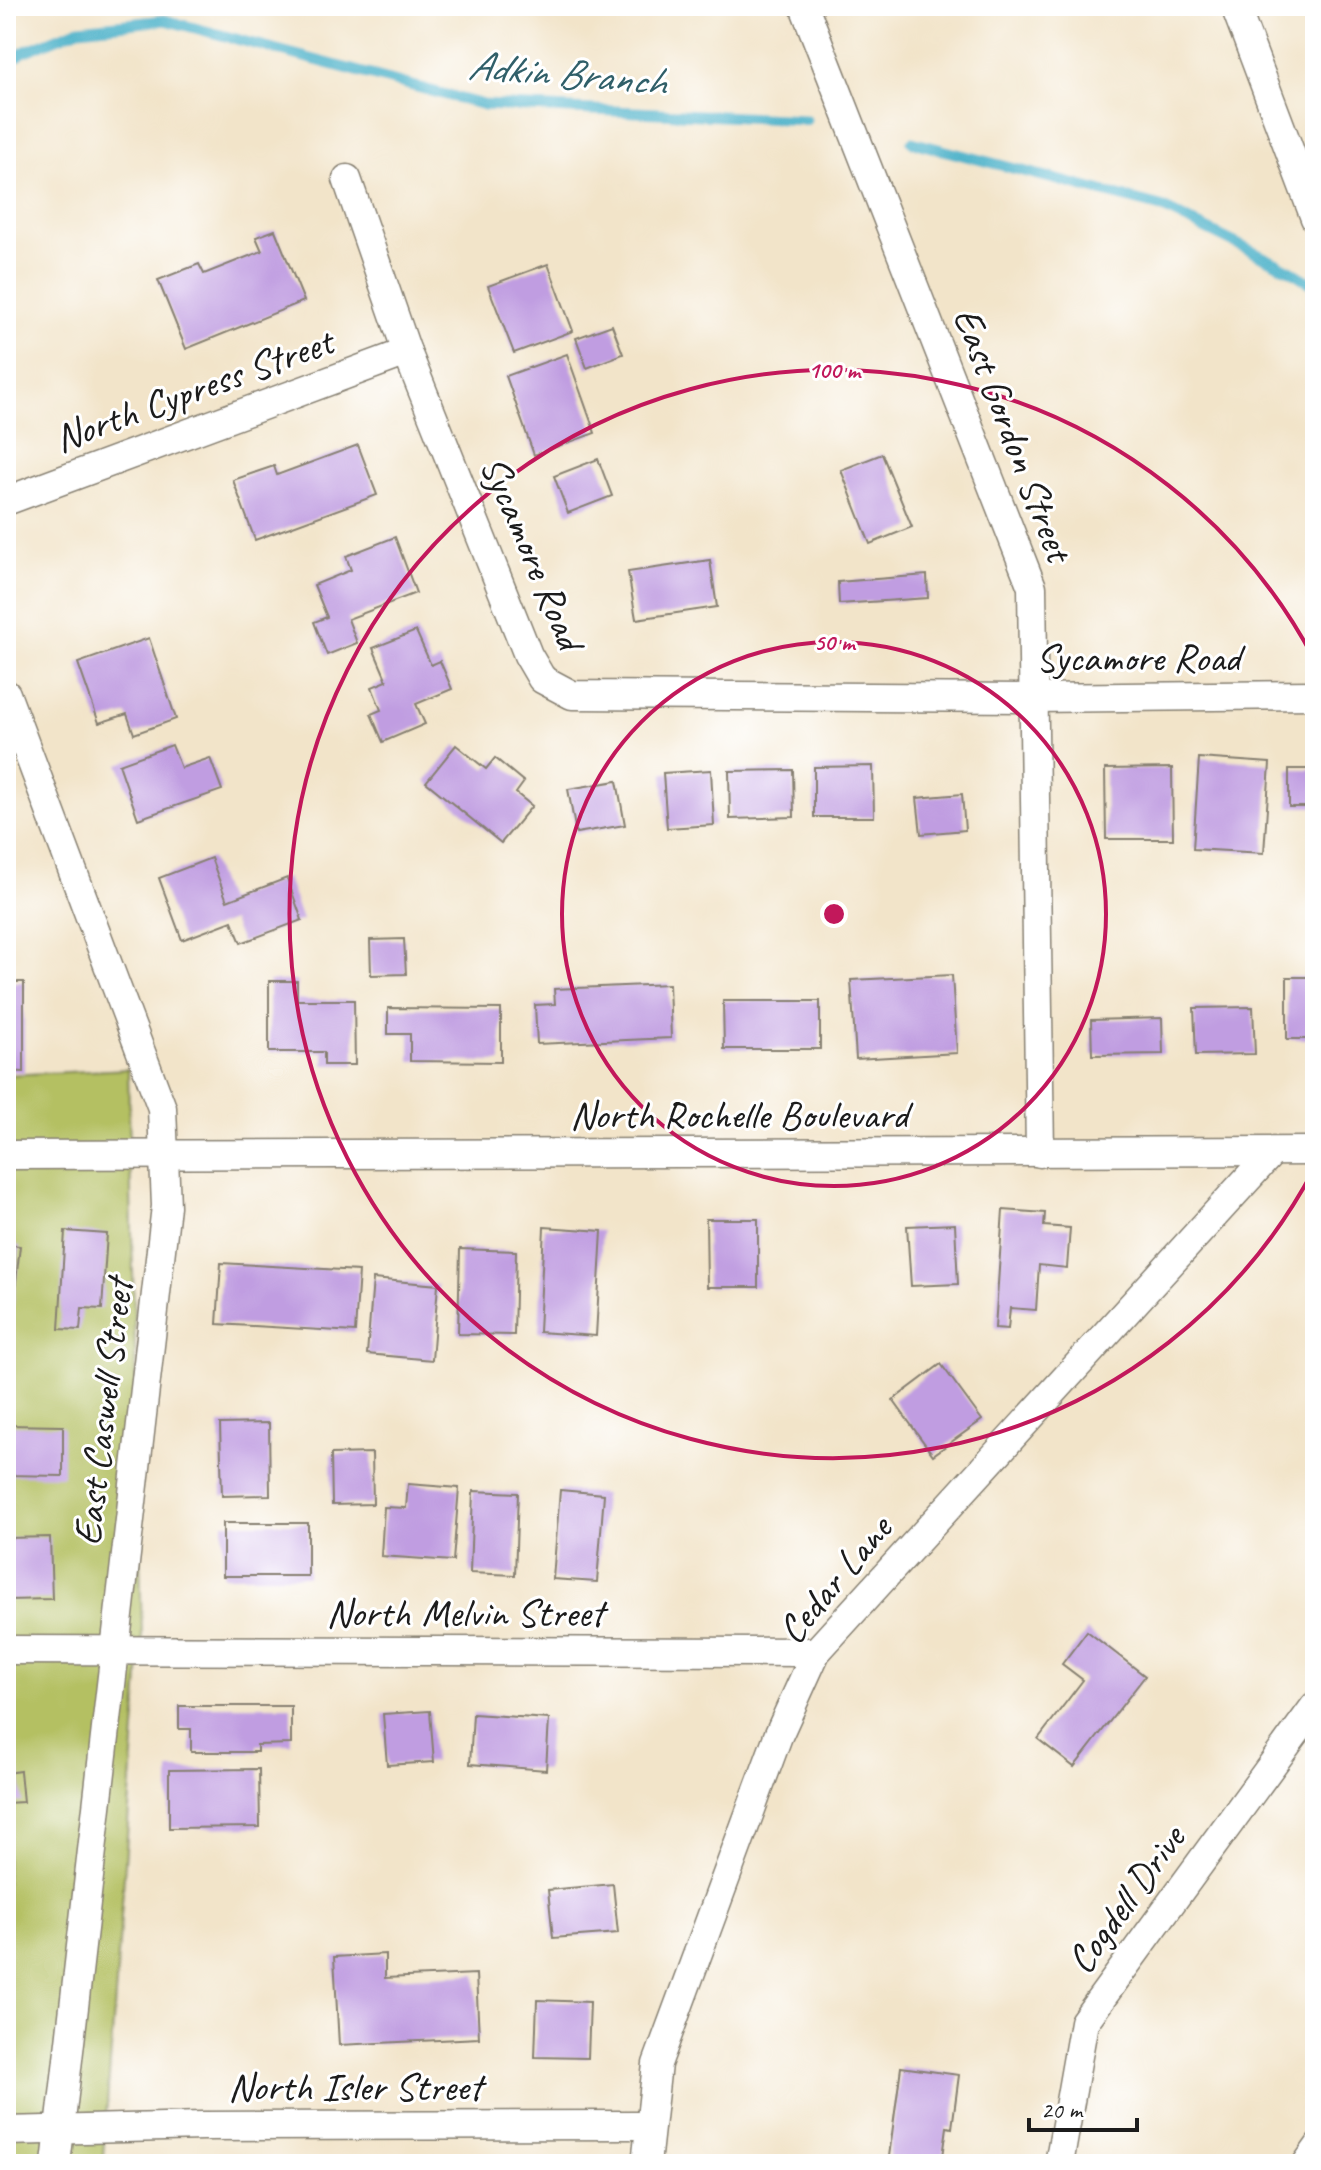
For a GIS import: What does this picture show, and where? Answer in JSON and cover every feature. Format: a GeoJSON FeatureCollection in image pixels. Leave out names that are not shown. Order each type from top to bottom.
{"type":"FeatureCollection","features":[{"type":"Feature","properties":{"kind":"street","name":"East Gordon Street"},"geometry":{"type":"LineString","coordinates":[[804,6],[1032,587],[1040,1153]]}},
{"type":"Feature","properties":{"kind":"street"},"geometry":{"type":"LineString","coordinates":[[1235,6],[1315,218]]}},
{"type":"Feature","properties":{"kind":"street","name":"Sycamore Road"},"geometry":{"type":"LineString","coordinates":[[347,179],[407,352],[528,655],[542,679],[572,695],[1034,698],[1315,695]]}},
{"type":"Feature","properties":{"kind":"street","name":"North Cypress Street"},"geometry":{"type":"LineString","coordinates":[[6,501],[407,352]]}},
{"type":"Feature","properties":{"kind":"street","name":"East Caswell Street"},"geometry":{"type":"LineString","coordinates":[[6,694],[162,1108],[166,1206],[56,2164]]}},
{"type":"Feature","properties":{"kind":"street","name":"North Rochelle Boulevard"},"geometry":{"type":"LineString","coordinates":[[6,1155],[164,1157],[1315,1151]]}},
{"type":"Feature","properties":{"kind":"street","name":"Cedar Lane"},"geometry":{"type":"LineString","coordinates":[[646,2164],[657,2064],[778,1736],[816,1652],[1272,1152]]}},
{"type":"Feature","properties":{"kind":"street","name":"North Melvin Street"},"geometry":{"type":"LineString","coordinates":[[6,1650],[816,1652]]}},
{"type":"Feature","properties":{"kind":"street","name":"Cogdell Drive"},"geometry":{"type":"LineString","coordinates":[[1059,2164],[1084,2022],[1315,1706]]}},
{"type":"Feature","properties":{"kind":"street","name":"North Isler Street"},"geometry":{"type":"LineString","coordinates":[[6,2131],[650,2125]]}},
{"type":"Feature","properties":{"kind":"lane"},"geometry":{"type":"LineString","coordinates":[[1298,2164],[1315,2140]]}},
{"type":"Feature","properties":{"kind":"green space"},"geometry":{"type":"Polygon","coordinates":[[[128,1069],[142,1636],[103,2157],[102,2164],[6,2164],[6,1075],[128,1069]]]}},
{"type":"Feature","properties":{"kind":"building"},"geometry":{"type":"Polygon","coordinates":[[[275,230],[304,301],[186,349],[158,280],[199,264],[204,274],[262,251],[256,237],[275,230]]]}},
{"type":"Feature","properties":{"kind":"building"},"geometry":{"type":"Polygon","coordinates":[[[548,264],[573,331],[514,353],[488,286],[548,264]]]}},
{"type":"Feature","properties":{"kind":"building"},"geometry":{"type":"Polygon","coordinates":[[[612,325],[623,354],[587,368],[576,338],[612,325]]]}},
{"type":"Feature","properties":{"kind":"building"},"geometry":{"type":"Polygon","coordinates":[[[567,354],[595,433],[534,455],[506,376],[567,354]]]}},
{"type":"Feature","properties":{"kind":"building"},"geometry":{"type":"Polygon","coordinates":[[[358,445],[377,495],[255,540],[233,480],[274,466],[277,475],[358,445]]]}},
{"type":"Feature","properties":{"kind":"building"},"geometry":{"type":"Polygon","coordinates":[[[882,454],[912,527],[870,544],[841,470],[882,454]]]}},
{"type":"Feature","properties":{"kind":"building"},"geometry":{"type":"Polygon","coordinates":[[[598,459],[612,496],[568,513],[554,476],[598,459]]]}},
{"type":"Feature","properties":{"kind":"building"},"geometry":{"type":"Polygon","coordinates":[[[395,537],[416,593],[348,619],[357,643],[327,655],[314,622],[327,617],[314,585],[351,570],[346,556],[395,537]]]}},
{"type":"Feature","properties":{"kind":"building"},"geometry":{"type":"Polygon","coordinates":[[[710,560],[717,607],[636,619],[628,572],[710,560]]]}},
{"type":"Feature","properties":{"kind":"building"},"geometry":{"type":"Polygon","coordinates":[[[927,575],[928,598],[839,604],[838,582],[927,575]]]}},
{"type":"Feature","properties":{"kind":"building"},"geometry":{"type":"Polygon","coordinates":[[[416,631],[431,665],[440,661],[452,689],[416,704],[425,724],[383,742],[371,714],[381,710],[372,687],[387,681],[373,648],[416,631]]]}},
{"type":"Feature","properties":{"kind":"building"},"geometry":{"type":"Polygon","coordinates":[[[149,638],[176,719],[134,734],[127,714],[99,723],[78,663],[149,638]]]}},
{"type":"Feature","properties":{"kind":"building"},"geometry":{"type":"Polygon","coordinates":[[[172,745],[181,768],[210,758],[222,790],[138,819],[119,764],[172,745]]]}},
{"type":"Feature","properties":{"kind":"building"},"geometry":{"type":"Polygon","coordinates":[[[456,745],[486,769],[495,758],[524,782],[516,793],[532,806],[501,843],[426,782],[456,745]]]}},
{"type":"Feature","properties":{"kind":"building"},"geometry":{"type":"Polygon","coordinates":[[[1199,758],[1270,763],[1264,853],[1193,849],[1199,758]]]}},
{"type":"Feature","properties":{"kind":"building"},"geometry":{"type":"Polygon","coordinates":[[[873,766],[874,817],[814,817],[814,767],[873,766]]]}},
{"type":"Feature","properties":{"kind":"building"},"geometry":{"type":"Polygon","coordinates":[[[1172,768],[1173,839],[1106,839],[1105,769],[1172,768]]]}},
{"type":"Feature","properties":{"kind":"building"},"geometry":{"type":"Polygon","coordinates":[[[1289,769],[1315,769],[1315,807],[1289,807],[1289,769]]]}},
{"type":"Feature","properties":{"kind":"building"},"geometry":{"type":"Polygon","coordinates":[[[711,770],[714,825],[667,828],[663,773],[711,770]]]}},
{"type":"Feature","properties":{"kind":"building"},"geometry":{"type":"Polygon","coordinates":[[[793,770],[794,817],[730,819],[729,771],[793,770]]]}},
{"type":"Feature","properties":{"kind":"building"},"geometry":{"type":"Polygon","coordinates":[[[617,781],[625,825],[576,833],[568,789],[617,781]]]}},
{"type":"Feature","properties":{"kind":"building"},"geometry":{"type":"Polygon","coordinates":[[[962,794],[965,830],[921,834],[917,798],[962,794]]]}},
{"type":"Feature","properties":{"kind":"building"},"geometry":{"type":"Polygon","coordinates":[[[211,858],[227,901],[287,878],[302,920],[241,943],[232,921],[182,940],[159,878],[211,858]]]}},
{"type":"Feature","properties":{"kind":"building"},"geometry":{"type":"Polygon","coordinates":[[[404,939],[406,974],[371,975],[370,940],[404,939]]]}},
{"type":"Feature","properties":{"kind":"building"},"geometry":{"type":"Polygon","coordinates":[[[952,975],[957,1053],[856,1059],[851,980],[952,975]]]}},
{"type":"Feature","properties":{"kind":"building"},"geometry":{"type":"Polygon","coordinates":[[[1287,977],[1315,977],[1315,1039],[1287,1039],[1287,977]]]}},
{"type":"Feature","properties":{"kind":"building"},"geometry":{"type":"Polygon","coordinates":[[[269,981],[297,981],[297,1000],[354,1000],[355,1065],[324,1065],[324,1052],[269,1052],[269,981]]]}},
{"type":"Feature","properties":{"kind":"building"},"geometry":{"type":"Polygon","coordinates":[[[6,982],[24,982],[24,1072],[6,1071],[6,982]]]}},
{"type":"Feature","properties":{"kind":"building"},"geometry":{"type":"Polygon","coordinates":[[[669,984],[671,1038],[537,1044],[535,1005],[555,1004],[554,989],[669,984]]]}},
{"type":"Feature","properties":{"kind":"building"},"geometry":{"type":"Polygon","coordinates":[[[723,1001],[820,1001],[820,1049],[724,1049],[723,1001]]]}},
{"type":"Feature","properties":{"kind":"building"},"geometry":{"type":"Polygon","coordinates":[[[1253,1007],[1255,1054],[1196,1055],[1194,1008],[1253,1007]]]}},
{"type":"Feature","properties":{"kind":"building"},"geometry":{"type":"Polygon","coordinates":[[[388,1008],[501,1009],[501,1062],[410,1061],[410,1034],[388,1034],[388,1008]]]}},
{"type":"Feature","properties":{"kind":"building"},"geometry":{"type":"Polygon","coordinates":[[[1162,1018],[1163,1054],[1092,1055],[1091,1020],[1162,1018]]]}},
{"type":"Feature","properties":{"kind":"building"},"geometry":{"type":"Polygon","coordinates":[[[1003,1210],[1045,1213],[1044,1226],[1070,1228],[1067,1268],[1039,1265],[1036,1310],[1010,1308],[1008,1329],[995,1328],[1003,1210]]]}},
{"type":"Feature","properties":{"kind":"building"},"geometry":{"type":"Polygon","coordinates":[[[706,1219],[758,1219],[758,1287],[707,1287],[706,1219]]]}},
{"type":"Feature","properties":{"kind":"building"},"geometry":{"type":"Polygon","coordinates":[[[955,1224],[958,1284],[911,1286],[907,1226],[955,1224]]]}},
{"type":"Feature","properties":{"kind":"building"},"geometry":{"type":"Polygon","coordinates":[[[544,1227],[602,1231],[596,1336],[539,1332],[544,1227]]]}},
{"type":"Feature","properties":{"kind":"building"},"geometry":{"type":"Polygon","coordinates":[[[65,1231],[107,1234],[102,1309],[82,1308],[80,1330],[59,1329],[65,1231]]]}},
{"type":"Feature","properties":{"kind":"building"},"geometry":{"type":"Polygon","coordinates":[[[6,1244],[20,1246],[13,1307],[6,1307],[6,1244]]]}},
{"type":"Feature","properties":{"kind":"building"},"geometry":{"type":"Polygon","coordinates":[[[460,1249],[516,1251],[514,1335],[458,1334],[460,1249]]]}},
{"type":"Feature","properties":{"kind":"building"},"geometry":{"type":"Polygon","coordinates":[[[221,1263],[359,1271],[355,1332],[217,1324],[221,1263]]]}},
{"type":"Feature","properties":{"kind":"building"},"geometry":{"type":"Polygon","coordinates":[[[373,1279],[438,1285],[432,1360],[367,1354],[373,1279]]]}},
{"type":"Feature","properties":{"kind":"building"},"geometry":{"type":"Polygon","coordinates":[[[941,1364],[982,1420],[933,1455],[893,1400],[941,1364]]]}},
{"type":"Feature","properties":{"kind":"building"},"geometry":{"type":"Polygon","coordinates":[[[269,1423],[270,1495],[222,1496],[220,1424],[269,1423]]]}},
{"type":"Feature","properties":{"kind":"building"},"geometry":{"type":"Polygon","coordinates":[[[6,1425],[63,1426],[63,1476],[6,1475],[6,1425]]]}},
{"type":"Feature","properties":{"kind":"building"},"geometry":{"type":"Polygon","coordinates":[[[372,1453],[373,1504],[332,1505],[331,1454],[372,1453]]]}},
{"type":"Feature","properties":{"kind":"building"},"geometry":{"type":"Polygon","coordinates":[[[408,1484],[459,1488],[453,1561],[381,1556],[384,1507],[406,1508],[408,1484]]]}},
{"type":"Feature","properties":{"kind":"building"},"geometry":{"type":"Polygon","coordinates":[[[560,1490],[604,1494],[597,1582],[553,1579],[560,1490]]]}},
{"type":"Feature","properties":{"kind":"building"},"geometry":{"type":"Polygon","coordinates":[[[473,1491],[518,1493],[515,1575],[470,1573],[473,1491]]]}},
{"type":"Feature","properties":{"kind":"building"},"geometry":{"type":"Polygon","coordinates":[[[223,1523],[308,1523],[308,1576],[223,1576],[223,1523]]]}},
{"type":"Feature","properties":{"kind":"building"},"geometry":{"type":"Polygon","coordinates":[[[50,1537],[52,1599],[6,1600],[6,1538],[50,1537]]]}},
{"type":"Feature","properties":{"kind":"building"},"geometry":{"type":"Polygon","coordinates":[[[1087,1631],[1145,1676],[1074,1767],[1038,1739],[1083,1680],[1062,1664],[1087,1631]]]}},
{"type":"Feature","properties":{"kind":"building"},"geometry":{"type":"Polygon","coordinates":[[[179,1706],[291,1706],[291,1744],[257,1745],[257,1752],[191,1752],[191,1729],[179,1729],[179,1706]]]}},
{"type":"Feature","properties":{"kind":"building"},"geometry":{"type":"Polygon","coordinates":[[[430,1711],[434,1762],[387,1765],[383,1714],[430,1711]]]}},
{"type":"Feature","properties":{"kind":"building"},"geometry":{"type":"Polygon","coordinates":[[[473,1714],[549,1719],[546,1770],[470,1764],[473,1714]]]}},
{"type":"Feature","properties":{"kind":"building"},"geometry":{"type":"Polygon","coordinates":[[[259,1769],[260,1827],[169,1828],[169,1770],[259,1769]]]}},
{"type":"Feature","properties":{"kind":"building"},"geometry":{"type":"Polygon","coordinates":[[[20,1771],[23,1802],[6,1803],[6,1773],[20,1771]]]}},
{"type":"Feature","properties":{"kind":"building"},"geometry":{"type":"Polygon","coordinates":[[[613,1884],[618,1933],[553,1938],[548,1890],[613,1884]]]}},
{"type":"Feature","properties":{"kind":"building"},"geometry":{"type":"Polygon","coordinates":[[[385,1954],[385,1978],[476,1974],[479,2038],[339,2045],[334,1957],[385,1954]]]}},
{"type":"Feature","properties":{"kind":"building"},"geometry":{"type":"Polygon","coordinates":[[[537,2000],[590,2002],[588,2058],[535,2057],[537,2000]]]}},
{"type":"Feature","properties":{"kind":"building"},"geometry":{"type":"Polygon","coordinates":[[[901,2067],[959,2075],[952,2128],[947,2127],[942,2164],[888,2164],[901,2067]]]}},
{"type":"Feature","properties":{"kind":"waterway","name":"Adkin Branch"},"geometry":{"type":"LineString","coordinates":[[6,65],[23,52],[79,29],[165,20],[484,105],[806,120]]}},
{"type":"Feature","properties":{"kind":"waterway","name":"Adkin Branch"},"geometry":{"type":"LineString","coordinates":[[912,142],[1161,207],[1292,271],[1315,286]]}}]}
